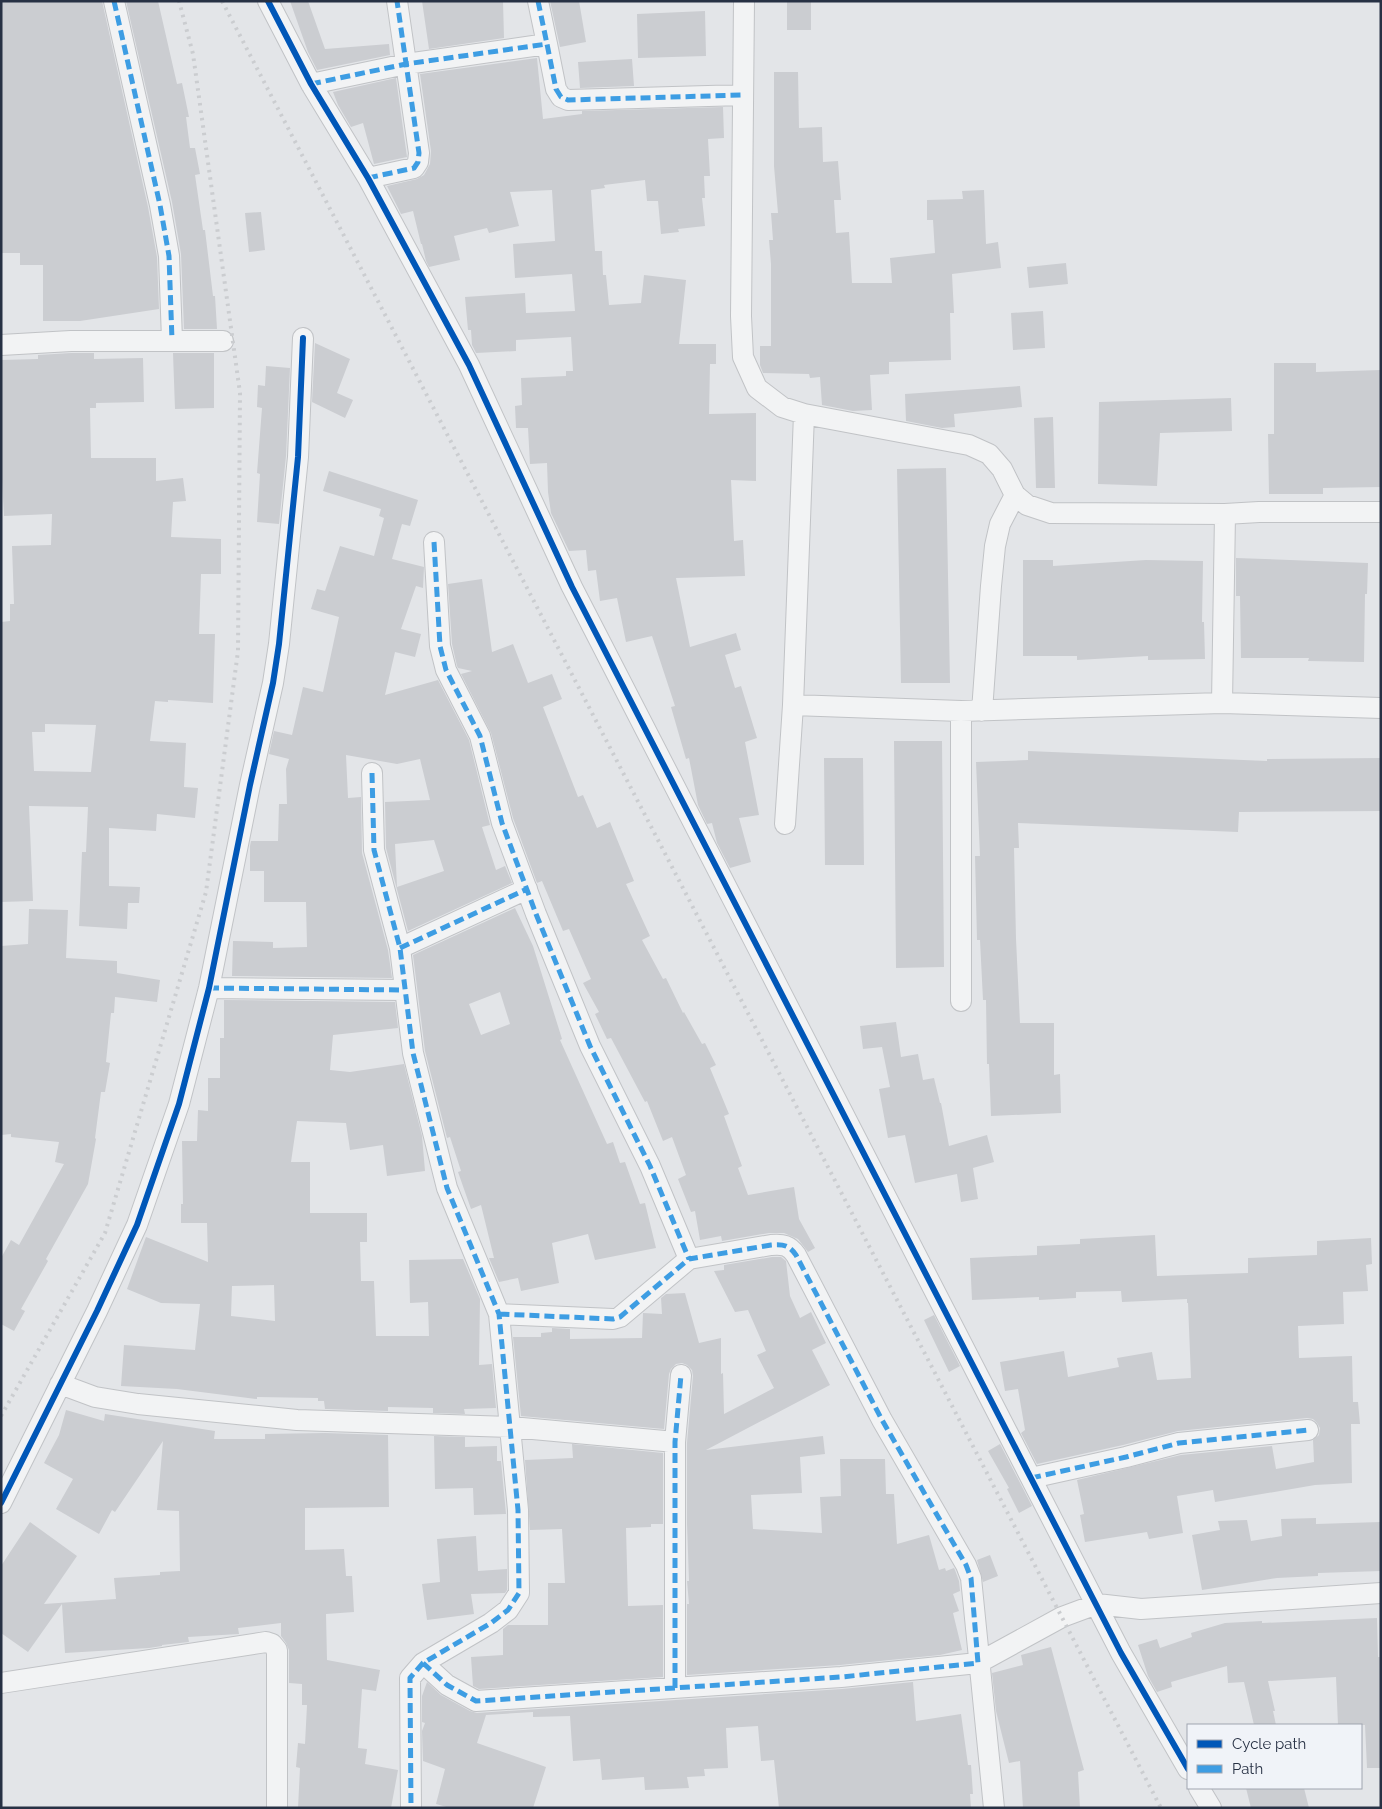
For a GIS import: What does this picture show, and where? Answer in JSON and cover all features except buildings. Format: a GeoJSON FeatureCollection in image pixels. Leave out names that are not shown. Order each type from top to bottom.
{"type":"FeatureCollection","features":[{"type":"Feature","properties":{"kind":"street"},"geometry":{"type":"LineString","coordinates":[[114,1],[160,204],[168,256],[172,340]]}},
{"type":"Feature","properties":{"kind":"street"},"geometry":{"type":"LineString","coordinates":[[268,1],[311,84],[368,178],[469,365],[572,587],[1121,1653],[1187,1767]]}},
{"type":"Feature","properties":{"kind":"street"},"geometry":{"type":"LineString","coordinates":[[368,178],[414,168],[418,162],[419,153],[397,1]]}},
{"type":"Feature","properties":{"kind":"street"},"geometry":{"type":"LineString","coordinates":[[538,1],[556,89],[561,97],[568,100],[743,94]]}},
{"type":"Feature","properties":{"kind":"street"},"geometry":{"type":"LineString","coordinates":[[744,1],[741,316],[743,357],[757,388],[782,407],[804,414],[969,445],[989,454],[1002,470],[1014,495],[1027,505],[1051,512],[1224,514],[1259,512],[1381,512]]}},
{"type":"Feature","properties":{"kind":"street"},"geometry":{"type":"LineString","coordinates":[[311,84],[406,64],[547,44]]}},
{"type":"Feature","properties":{"kind":"street"},"geometry":{"type":"LineString","coordinates":[[1,1503],[137,1225],[179,1104],[209,988],[273,683],[279,644],[298,457],[303,338]]}},
{"type":"Feature","properties":{"kind":"street"},"geometry":{"type":"LineString","coordinates":[[1,345],[72,341],[222,341]]}},
{"type":"Feature","properties":{"kind":"street"},"geometry":{"type":"LineString","coordinates":[[785,824],[793,705],[804,414]]}},
{"type":"Feature","properties":{"kind":"street"},"geometry":{"type":"LineString","coordinates":[[982,711],[991,586],[996,546],[1000,524],[1014,495]]}},
{"type":"Feature","properties":{"kind":"street"},"geometry":{"type":"LineString","coordinates":[[1222,703],[1224,514]]}},
{"type":"Feature","properties":{"kind":"street"},"geometry":{"type":"LineString","coordinates":[[434,542],[440,646],[446,670],[480,736],[502,823],[590,1046],[650,1166],[689,1259]]}},
{"type":"Feature","properties":{"kind":"street"},"geometry":{"type":"LineString","coordinates":[[793,705],[962,711],[1222,703],[1381,708]]}},
{"type":"Feature","properties":{"kind":"street"},"geometry":{"type":"LineString","coordinates":[[961,1001],[962,711]]}},
{"type":"Feature","properties":{"kind":"street"},"geometry":{"type":"LineString","coordinates":[[372,772],[374,850],[400,948],[413,1053],[448,1188],[499,1314],[518,1510],[519,1593],[508,1610],[423,1663],[410,1678],[411,1808]]}},
{"type":"Feature","properties":{"kind":"street"},"geometry":{"type":"LineString","coordinates":[[400,948],[527,889]]}},
{"type":"Feature","properties":{"kind":"street"},"geometry":{"type":"LineString","coordinates":[[209,988],[404,990]]}},
{"type":"Feature","properties":{"kind":"street"},"geometry":{"type":"LineString","coordinates":[[499,1314],[613,1319],[620,1317],[689,1259],[782,1244],[790,1247],[796,1255],[882,1420],[966,1565],[971,1578],[994,1808]]}},
{"type":"Feature","properties":{"kind":"street"},"geometry":{"type":"LineString","coordinates":[[675,1688],[675,1442],[680,1375]]}},
{"type":"Feature","properties":{"kind":"street"},"geometry":{"type":"LineString","coordinates":[[60,1384],[94,1397],[138,1404],[297,1420],[511,1426],[675,1442]]}},
{"type":"Feature","properties":{"kind":"street"},"geometry":{"type":"LineString","coordinates":[[1031,1478],[1179,1444],[1308,1430]]}},
{"type":"Feature","properties":{"kind":"street"},"geometry":{"type":"LineString","coordinates":[[423,1663],[446,1685],[476,1701],[840,1677],[978,1663],[1062,1617],[1097,1604],[1141,1608],[1381,1593]]}},
{"type":"Feature","properties":{"kind":"street"},"geometry":{"type":"LineString","coordinates":[[1,1682],[266,1642],[272,1644],[277,1650],[277,1808]]}},
{"type":"Feature","properties":{"kind":"street"},"geometry":{"type":"LineString","coordinates":[[1200,1789],[1211,1808]]}},
{"type":"Feature","properties":{"kind":"railway"},"geometry":{"type":"LineString","coordinates":[[1,1416],[105,1233],[206,892],[238,651],[240,393],[193,54],[179,1]]}},
{"type":"Feature","properties":{"kind":"railway"},"geometry":{"type":"LineString","coordinates":[[222,1],[1161,1808]]}},
{"type":"Feature","properties":{"kind":"marked path"},"geometry":{"type":"LineString","coordinates":[[114,1],[160,205],[169,256],[172,340]]}},
{"type":"Feature","properties":{"kind":"marked path"},"geometry":{"type":"LineString","coordinates":[[368,178],[414,168],[418,162],[419,153],[397,1]]}},
{"type":"Feature","properties":{"kind":"marked path"},"geometry":{"type":"LineString","coordinates":[[538,1],[547,44]]}},
{"type":"Feature","properties":{"kind":"marked path"},"geometry":{"type":"LineString","coordinates":[[311,84],[406,64],[547,44],[556,89],[561,97],[568,100],[743,95]]}},
{"type":"Feature","properties":{"kind":"marked path"},"geometry":{"type":"LineString","coordinates":[[434,542],[440,646],[446,670],[480,736],[502,823],[536,914],[590,1046],[650,1166],[689,1259]]}},
{"type":"Feature","properties":{"kind":"marked path"},"geometry":{"type":"LineString","coordinates":[[372,773],[374,850],[400,948],[413,1053],[447,1188],[499,1314],[518,1510],[519,1593],[508,1610],[491,1623],[423,1663],[410,1678],[411,1808]]}},
{"type":"Feature","properties":{"kind":"marked path"},"geometry":{"type":"LineString","coordinates":[[400,948],[527,889]]}},
{"type":"Feature","properties":{"kind":"marked path"},"geometry":{"type":"LineString","coordinates":[[209,988],[404,990]]}},
{"type":"Feature","properties":{"kind":"marked path"},"geometry":{"type":"LineString","coordinates":[[423,1663],[447,1685],[476,1701],[841,1677],[978,1663],[971,1578],[966,1565],[882,1420],[796,1255],[791,1249],[782,1245],[771,1245],[689,1259],[620,1317],[613,1319],[499,1314]]}},
{"type":"Feature","properties":{"kind":"marked path"},"geometry":{"type":"LineString","coordinates":[[675,1688],[675,1442],[681,1375]]}},
{"type":"Feature","properties":{"kind":"marked path"},"geometry":{"type":"LineString","coordinates":[[1031,1478],[1179,1443],[1308,1430]]}},
{"type":"Feature","properties":{"kind":"cycle path"},"geometry":{"type":"LineString","coordinates":[[268,1],[311,84],[368,178],[469,365],[572,587],[1121,1653],[1187,1767]]}},
{"type":"Feature","properties":{"kind":"cycle path"},"geometry":{"type":"LineString","coordinates":[[1,1503],[97,1311],[137,1225],[179,1104],[209,988],[250,785],[273,683],[279,644],[298,457],[303,338]]}}]}
